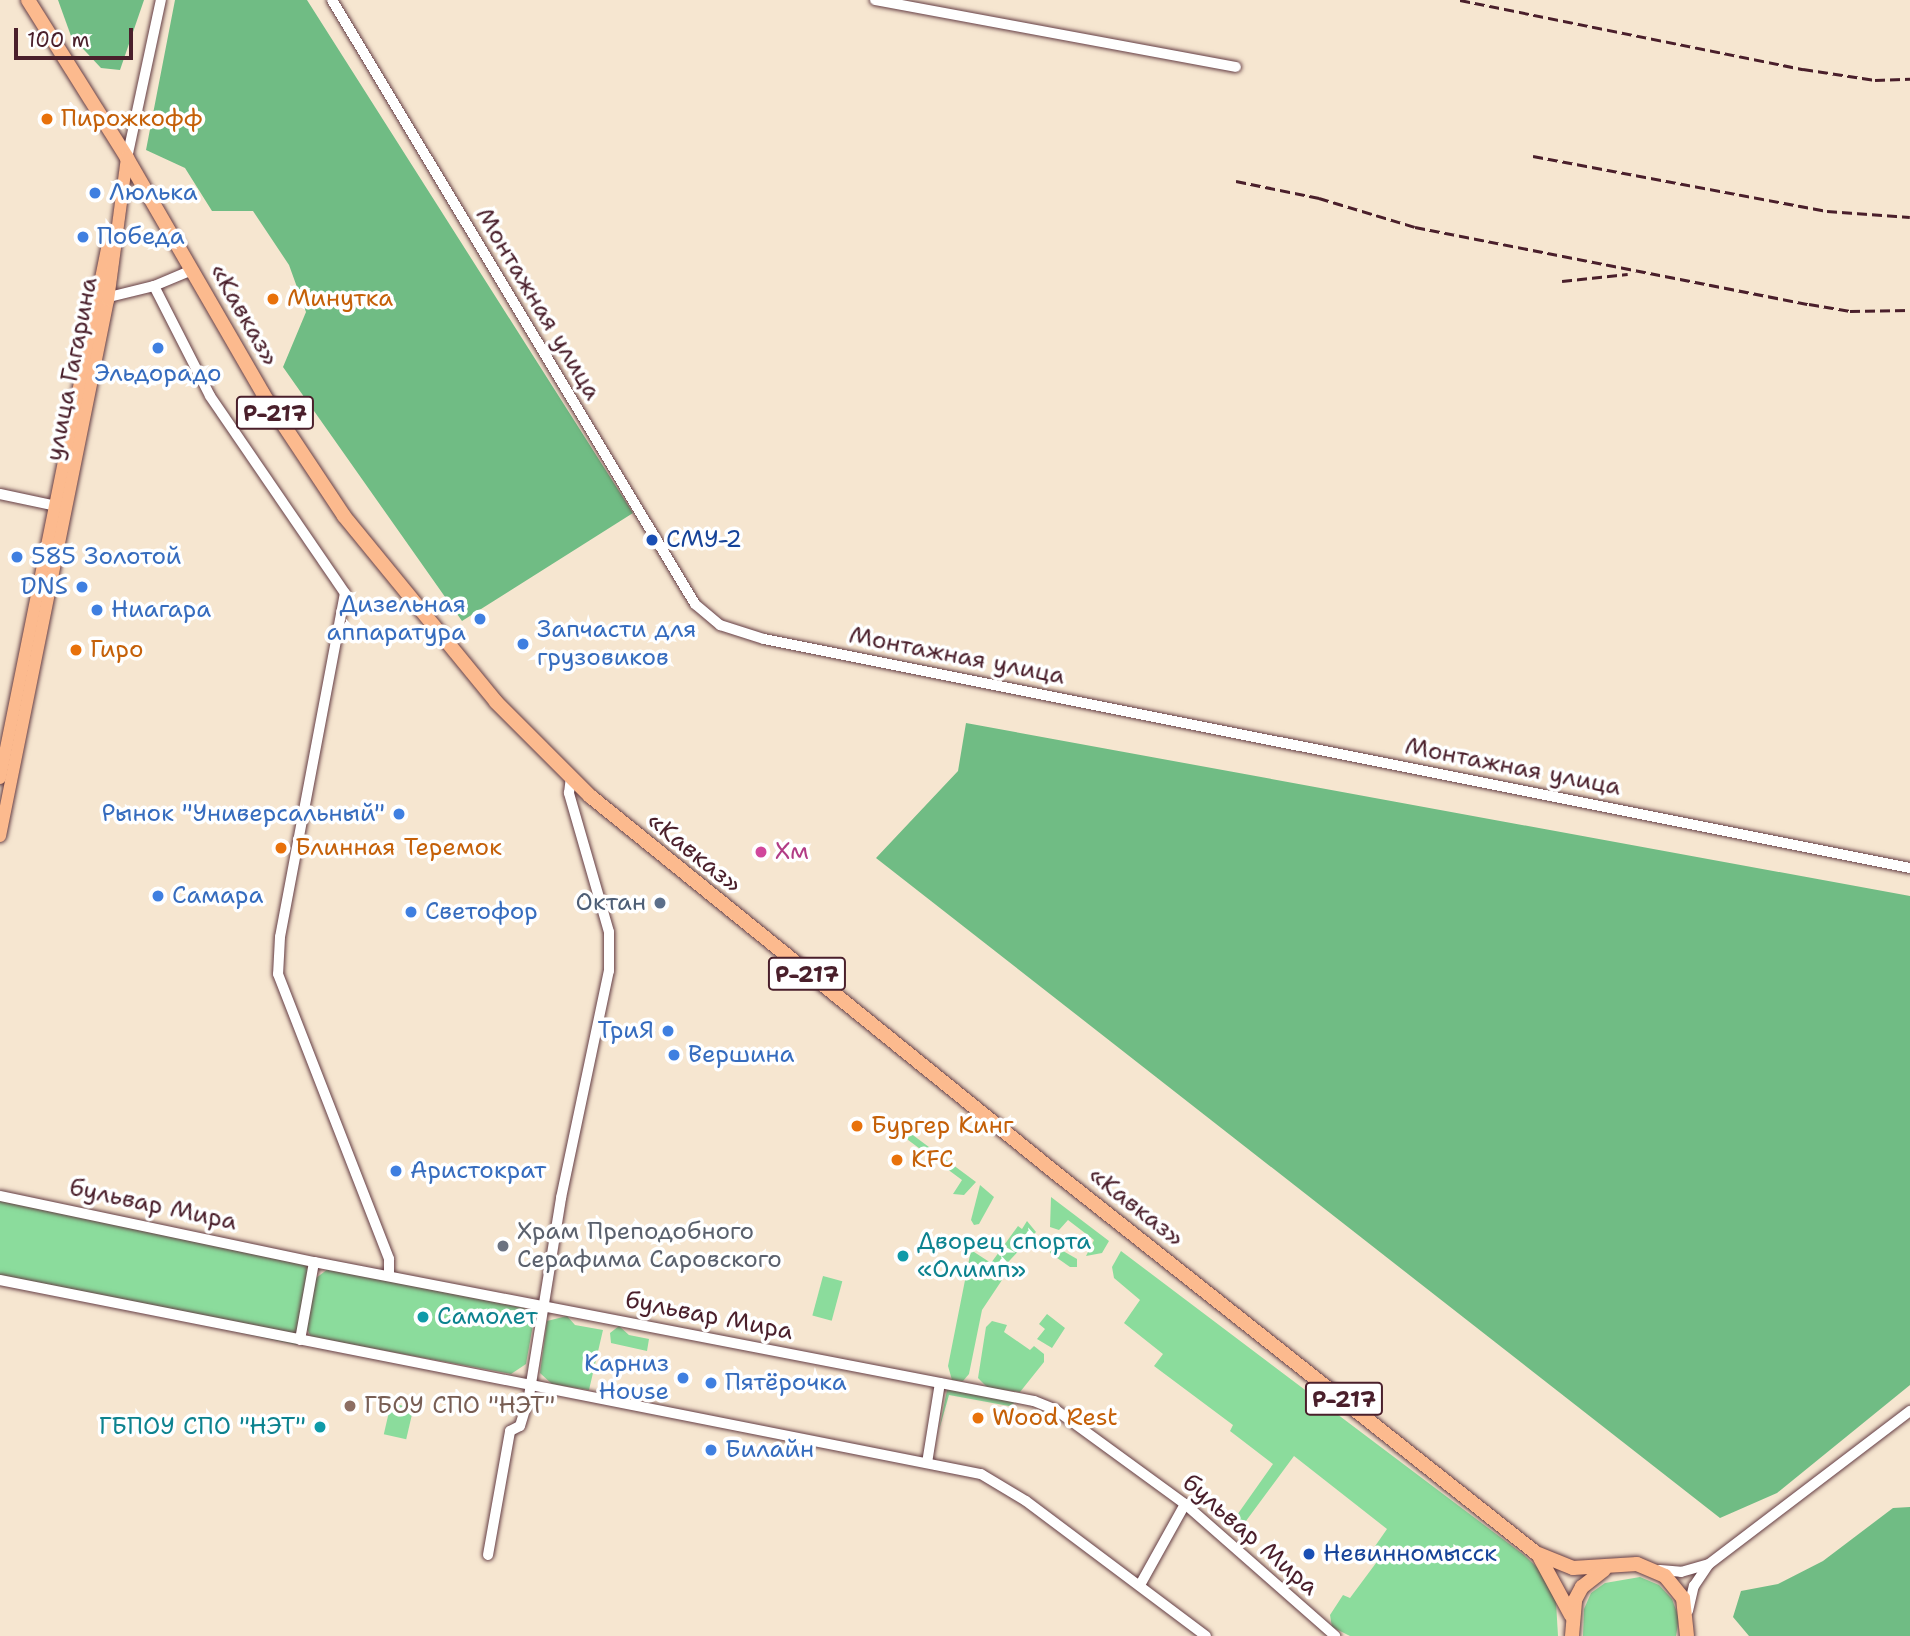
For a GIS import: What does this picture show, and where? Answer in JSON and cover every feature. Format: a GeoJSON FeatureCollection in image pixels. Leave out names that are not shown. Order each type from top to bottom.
{"type":"FeatureCollection","features":[{"type":"Feature","properties":{"kind":"highway","name":"«Кавказ»"},"geometry":{"type":"LineString","coordinates":[[28,0],[127,159],[262,394],[344,516],[496,702],[571,776],[678,871],[1536,1553],[1573,1568],[1605,1569],[1621,1564],[1653,1569]]}},
{"type":"Feature","properties":{"kind":"highway","name":"«Кавказ»"},"geometry":{"type":"LineString","coordinates":[[1536,1553],[1559,1586],[1571,1615],[1572,1636]]}},
{"type":"Feature","properties":{"kind":"highway","name":"«Кавказ»"},"geometry":{"type":"LineString","coordinates":[[1571,1615],[1582,1587],[1605,1569]]}},
{"type":"Feature","properties":{"kind":"highway"},"geometry":{"type":"LineString","coordinates":[[1653,1569],[1675,1586],[1688,1612],[1688,1635]]}},
{"type":"Feature","properties":{"kind":"main road","name":"улица Гагарина"},"geometry":{"type":"LineString","coordinates":[[0,836],[127,159]]}},
{"type":"Feature","properties":{"kind":"main road","name":"улица Гагарина"},"geometry":{"type":"LineString","coordinates":[[0,778],[60,507]]}},
{"type":"Feature","properties":{"kind":"street"},"geometry":{"type":"LineString","coordinates":[[127,159],[160,0]]}},
{"type":"Feature","properties":{"kind":"street","name":"Монтажная улица"},"geometry":{"type":"LineString","coordinates":[[332,0],[695,604],[720,625],[764,639],[1910,868]]}},
{"type":"Feature","properties":{"kind":"street"},"geometry":{"type":"LineString","coordinates":[[875,0],[1236,67]]}},
{"type":"Feature","properties":{"kind":"street"},"geometry":{"type":"LineString","coordinates":[[101,299],[154,286],[192,270]]}},
{"type":"Feature","properties":{"kind":"street"},"geometry":{"type":"LineString","coordinates":[[154,286],[211,396],[345,593],[280,937],[278,974],[389,1259],[389,1275]]}},
{"type":"Feature","properties":{"kind":"street"},"geometry":{"type":"LineString","coordinates":[[0,494],[60,507]]}},
{"type":"Feature","properties":{"kind":"street"},"geometry":{"type":"LineString","coordinates":[[488,1555],[510,1431],[520,1426],[531,1383],[542,1306],[609,971],[609,932],[569,793],[571,776]]}},
{"type":"Feature","properties":{"kind":"street","name":"бульвар Мира"},"geometry":{"type":"LineString","coordinates":[[0,1196],[314,1262],[940,1383],[1051,1407],[1185,1504],[1335,1636]]}},
{"type":"Feature","properties":{"kind":"street"},"geometry":{"type":"LineString","coordinates":[[300,1340],[314,1262]]}},
{"type":"Feature","properties":{"kind":"street"},"geometry":{"type":"LineString","coordinates":[[0,1280],[531,1383],[927,1463],[993,1480],[1140,1585],[1206,1636]]}},
{"type":"Feature","properties":{"kind":"street"},"geometry":{"type":"LineString","coordinates":[[927,1463],[940,1383]]}},
{"type":"Feature","properties":{"kind":"street"},"geometry":{"type":"LineString","coordinates":[[1688,1612],[1695,1586],[1709,1564],[1910,1411]]}},
{"type":"Feature","properties":{"kind":"street"},"geometry":{"type":"LineString","coordinates":[[1140,1585],[1185,1504]]}},
{"type":"Feature","properties":{"kind":"street"},"geometry":{"type":"LineString","coordinates":[[1653,1569],[1681,1572],[1709,1564]]}},
{"type":"Feature","properties":{"kind":"green space"},"geometry":{"type":"Polygon","coordinates":[[[58,0],[144,0],[120,70],[101,68],[71,36],[58,0]]]}},
{"type":"Feature","properties":{"kind":"green space"},"geometry":{"type":"Polygon","coordinates":[[[175,0],[307,0],[633,513],[462,621],[283,367],[306,312],[289,265],[253,211],[212,211],[185,168],[146,150],[175,0]]]}},
{"type":"Feature","properties":{"kind":"green space"},"geometry":{"type":"Polygon","coordinates":[[[966,723],[1910,896],[1910,1385],[1777,1493],[1720,1518],[876,858],[958,771],[966,723]]]}},
{"type":"Feature","properties":{"kind":"green space"},"geometry":{"type":"Polygon","coordinates":[[[902,1127],[976,1182],[964,1195],[953,1194],[962,1180],[900,1134],[902,1127]]]}},
{"type":"Feature","properties":{"kind":"green space"},"geometry":{"type":"Polygon","coordinates":[[[980,1185],[994,1197],[979,1224],[974,1225],[971,1220],[980,1185]]]}},
{"type":"Feature","properties":{"kind":"green space"},"geometry":{"type":"Polygon","coordinates":[[[0,1196],[314,1263],[297,1345],[0,1282],[0,1196]]]}},
{"type":"Feature","properties":{"kind":"green space"},"geometry":{"type":"Polygon","coordinates":[[[1051,1197],[1109,1241],[1102,1253],[1086,1256],[1094,1240],[1068,1220],[1059,1230],[1050,1227],[1051,1197]]]}},
{"type":"Feature","properties":{"kind":"green space"},"geometry":{"type":"Polygon","coordinates":[[[1027,1221],[1036,1232],[997,1274],[1002,1280],[982,1310],[969,1374],[963,1381],[952,1380],[948,1366],[971,1250],[991,1263],[1018,1226],[1022,1229],[1027,1221]]]}},
{"type":"Feature","properties":{"kind":"green space"},"geometry":{"type":"Polygon","coordinates":[[[1051,1244],[1077,1259],[1077,1267],[1070,1267],[1050,1253],[1051,1244]]]}},
{"type":"Feature","properties":{"kind":"green space"},"geometry":{"type":"Polygon","coordinates":[[[1121,1251],[1524,1555],[1541,1571],[1556,1602],[1558,1636],[1350,1636],[1332,1627],[1330,1615],[1343,1595],[1350,1598],[1379,1559],[1371,1552],[1387,1529],[1294,1456],[1243,1525],[1231,1532],[1230,1525],[1273,1464],[1230,1431],[1233,1425],[1154,1366],[1163,1354],[1124,1323],[1140,1300],[1114,1278],[1112,1267],[1121,1251]]]}},
{"type":"Feature","properties":{"kind":"green space"},"geometry":{"type":"Polygon","coordinates":[[[328,1269],[524,1308],[534,1319],[526,1364],[511,1374],[311,1337],[306,1327],[316,1278],[328,1269]]]}},
{"type":"Feature","properties":{"kind":"green space"},"geometry":{"type":"Polygon","coordinates":[[[823,1276],[842,1281],[832,1321],[812,1316],[823,1276]]]}},
{"type":"Feature","properties":{"kind":"green space"},"geometry":{"type":"Polygon","coordinates":[[[1047,1314],[1065,1328],[1052,1348],[1037,1339],[1045,1329],[1039,1324],[1047,1314]]]}},
{"type":"Feature","properties":{"kind":"green space"},"geometry":{"type":"Polygon","coordinates":[[[567,1316],[575,1325],[603,1330],[589,1390],[552,1384],[540,1373],[547,1321],[567,1316]]]}},
{"type":"Feature","properties":{"kind":"green space"},"geometry":{"type":"Polygon","coordinates":[[[992,1321],[1007,1325],[1004,1332],[1030,1350],[1034,1346],[1044,1354],[1044,1362],[1020,1392],[988,1388],[978,1378],[986,1327],[992,1321]]]}},
{"type":"Feature","properties":{"kind":"green space"},"geometry":{"type":"Polygon","coordinates":[[[619,1326],[629,1335],[649,1339],[647,1351],[611,1343],[610,1333],[619,1326]]]}},
{"type":"Feature","properties":{"kind":"green space"},"geometry":{"type":"Polygon","coordinates":[[[947,1390],[1017,1402],[1009,1406],[949,1395],[939,1430],[947,1390]]]}},
{"type":"Feature","properties":{"kind":"green space"},"geometry":{"type":"Polygon","coordinates":[[[391,1403],[413,1408],[406,1439],[384,1434],[391,1403]]]}},
{"type":"Feature","properties":{"kind":"green space"},"geometry":{"type":"Polygon","coordinates":[[[1910,1507],[1910,1636],[1749,1636],[1733,1617],[1741,1591],[1778,1584],[1823,1561],[1893,1508],[1910,1507]]]}},
{"type":"Feature","properties":{"kind":"green space"},"geometry":{"type":"Polygon","coordinates":[[[1640,1577],[1659,1585],[1672,1599],[1679,1618],[1676,1636],[1583,1636],[1584,1609],[1591,1593],[1605,1583],[1640,1577]]]}},
{"type":"Feature","properties":{"kind":"railway"},"geometry":{"type":"LineString","coordinates":[[1460,0],[1803,69],[1875,80],[1910,79]]}},
{"type":"Feature","properties":{"kind":"railway"},"geometry":{"type":"LineString","coordinates":[[1533,156],[1827,211],[1910,217]]}},
{"type":"Feature","properties":{"kind":"railway"},"geometry":{"type":"LineString","coordinates":[[1236,181],[1319,198],[1415,227],[1809,304],[1850,311],[1910,310]]}},
{"type":"Feature","properties":{"kind":"railway"},"geometry":{"type":"LineString","coordinates":[[1562,281],[1628,274]]}},
{"type":"Feature","properties":{"kind":"place","name":"Пирожкофф"},"geometry":{"type":"Point","coordinates":[47,119]}},
{"type":"Feature","properties":{"kind":"place","name":"Люлька"},"geometry":{"type":"Point","coordinates":[95,193]}},
{"type":"Feature","properties":{"kind":"place","name":"Победа"},"geometry":{"type":"Point","coordinates":[83,237]}},
{"type":"Feature","properties":{"kind":"place","name":"Минутка"},"geometry":{"type":"Point","coordinates":[273,299]}},
{"type":"Feature","properties":{"kind":"place","name":"Эльдорадо"},"geometry":{"type":"Point","coordinates":[158,348]}},
{"type":"Feature","properties":{"kind":"place","name":"СМУ-2"},"geometry":{"type":"Point","coordinates":[652,540]}},
{"type":"Feature","properties":{"kind":"place","name":"585 Золотой"},"geometry":{"type":"Point","coordinates":[17,557]}},
{"type":"Feature","properties":{"kind":"place","name":"DNS"},"geometry":{"type":"Point","coordinates":[82,587]}},
{"type":"Feature","properties":{"kind":"place","name":"Ниагара"},"geometry":{"type":"Point","coordinates":[97,610]}},
{"type":"Feature","properties":{"kind":"place","name":"Дизельная аппаратура"},"geometry":{"type":"Point","coordinates":[480,619]}},
{"type":"Feature","properties":{"kind":"place","name":"Запчасти для грузовиков"},"geometry":{"type":"Point","coordinates":[523,644]}},
{"type":"Feature","properties":{"kind":"place","name":"Гиро"},"geometry":{"type":"Point","coordinates":[76,650]}},
{"type":"Feature","properties":{"kind":"place","name":"Рынок \"Универсальный\""},"geometry":{"type":"Point","coordinates":[399,814]}},
{"type":"Feature","properties":{"kind":"place","name":"Блинная Теремок"},"geometry":{"type":"Point","coordinates":[281,848]}},
{"type":"Feature","properties":{"kind":"place","name":"Хм"},"geometry":{"type":"Point","coordinates":[761,852]}},
{"type":"Feature","properties":{"kind":"place","name":"Самара"},"geometry":{"type":"Point","coordinates":[158,896]}},
{"type":"Feature","properties":{"kind":"place","name":"Октан"},"geometry":{"type":"Point","coordinates":[660,903]}},
{"type":"Feature","properties":{"kind":"place","name":"Светофор"},"geometry":{"type":"Point","coordinates":[411,912]}},
{"type":"Feature","properties":{"kind":"place","name":"ТриЯ"},"geometry":{"type":"Point","coordinates":[668,1031]}},
{"type":"Feature","properties":{"kind":"place","name":"Вершина"},"geometry":{"type":"Point","coordinates":[674,1055]}},
{"type":"Feature","properties":{"kind":"place","name":"Бургер Кинг"},"geometry":{"type":"Point","coordinates":[857,1126]}},
{"type":"Feature","properties":{"kind":"place","name":"KFC"},"geometry":{"type":"Point","coordinates":[897,1160]}},
{"type":"Feature","properties":{"kind":"place","name":"Аристократ"},"geometry":{"type":"Point","coordinates":[396,1171]}},
{"type":"Feature","properties":{"kind":"place","name":"Храм Преподобного Серафима Саровского"},"geometry":{"type":"Point","coordinates":[503,1246]}},
{"type":"Feature","properties":{"kind":"place","name":"Дворец спорта «Олимп»"},"geometry":{"type":"Point","coordinates":[903,1256]}},
{"type":"Feature","properties":{"kind":"place","name":"Самолет"},"geometry":{"type":"Point","coordinates":[423,1317]}},
{"type":"Feature","properties":{"kind":"place","name":"Карниз House"},"geometry":{"type":"Point","coordinates":[683,1378]}},
{"type":"Feature","properties":{"kind":"place","name":"Пятёрочка"},"geometry":{"type":"Point","coordinates":[711,1383]}},
{"type":"Feature","properties":{"kind":"place","name":"ГБОУ СПО \"НЭТ\""},"geometry":{"type":"Point","coordinates":[350,1406]}},
{"type":"Feature","properties":{"kind":"place","name":"Wood Rest"},"geometry":{"type":"Point","coordinates":[978,1418]}},
{"type":"Feature","properties":{"kind":"place","name":"ГБПОУ СПО \"НЭТ\""},"geometry":{"type":"Point","coordinates":[320,1427]}},
{"type":"Feature","properties":{"kind":"place","name":"Билайн"},"geometry":{"type":"Point","coordinates":[711,1450]}},
{"type":"Feature","properties":{"kind":"place","name":"Невинномысск"},"geometry":{"type":"Point","coordinates":[1309,1554]}}]}
